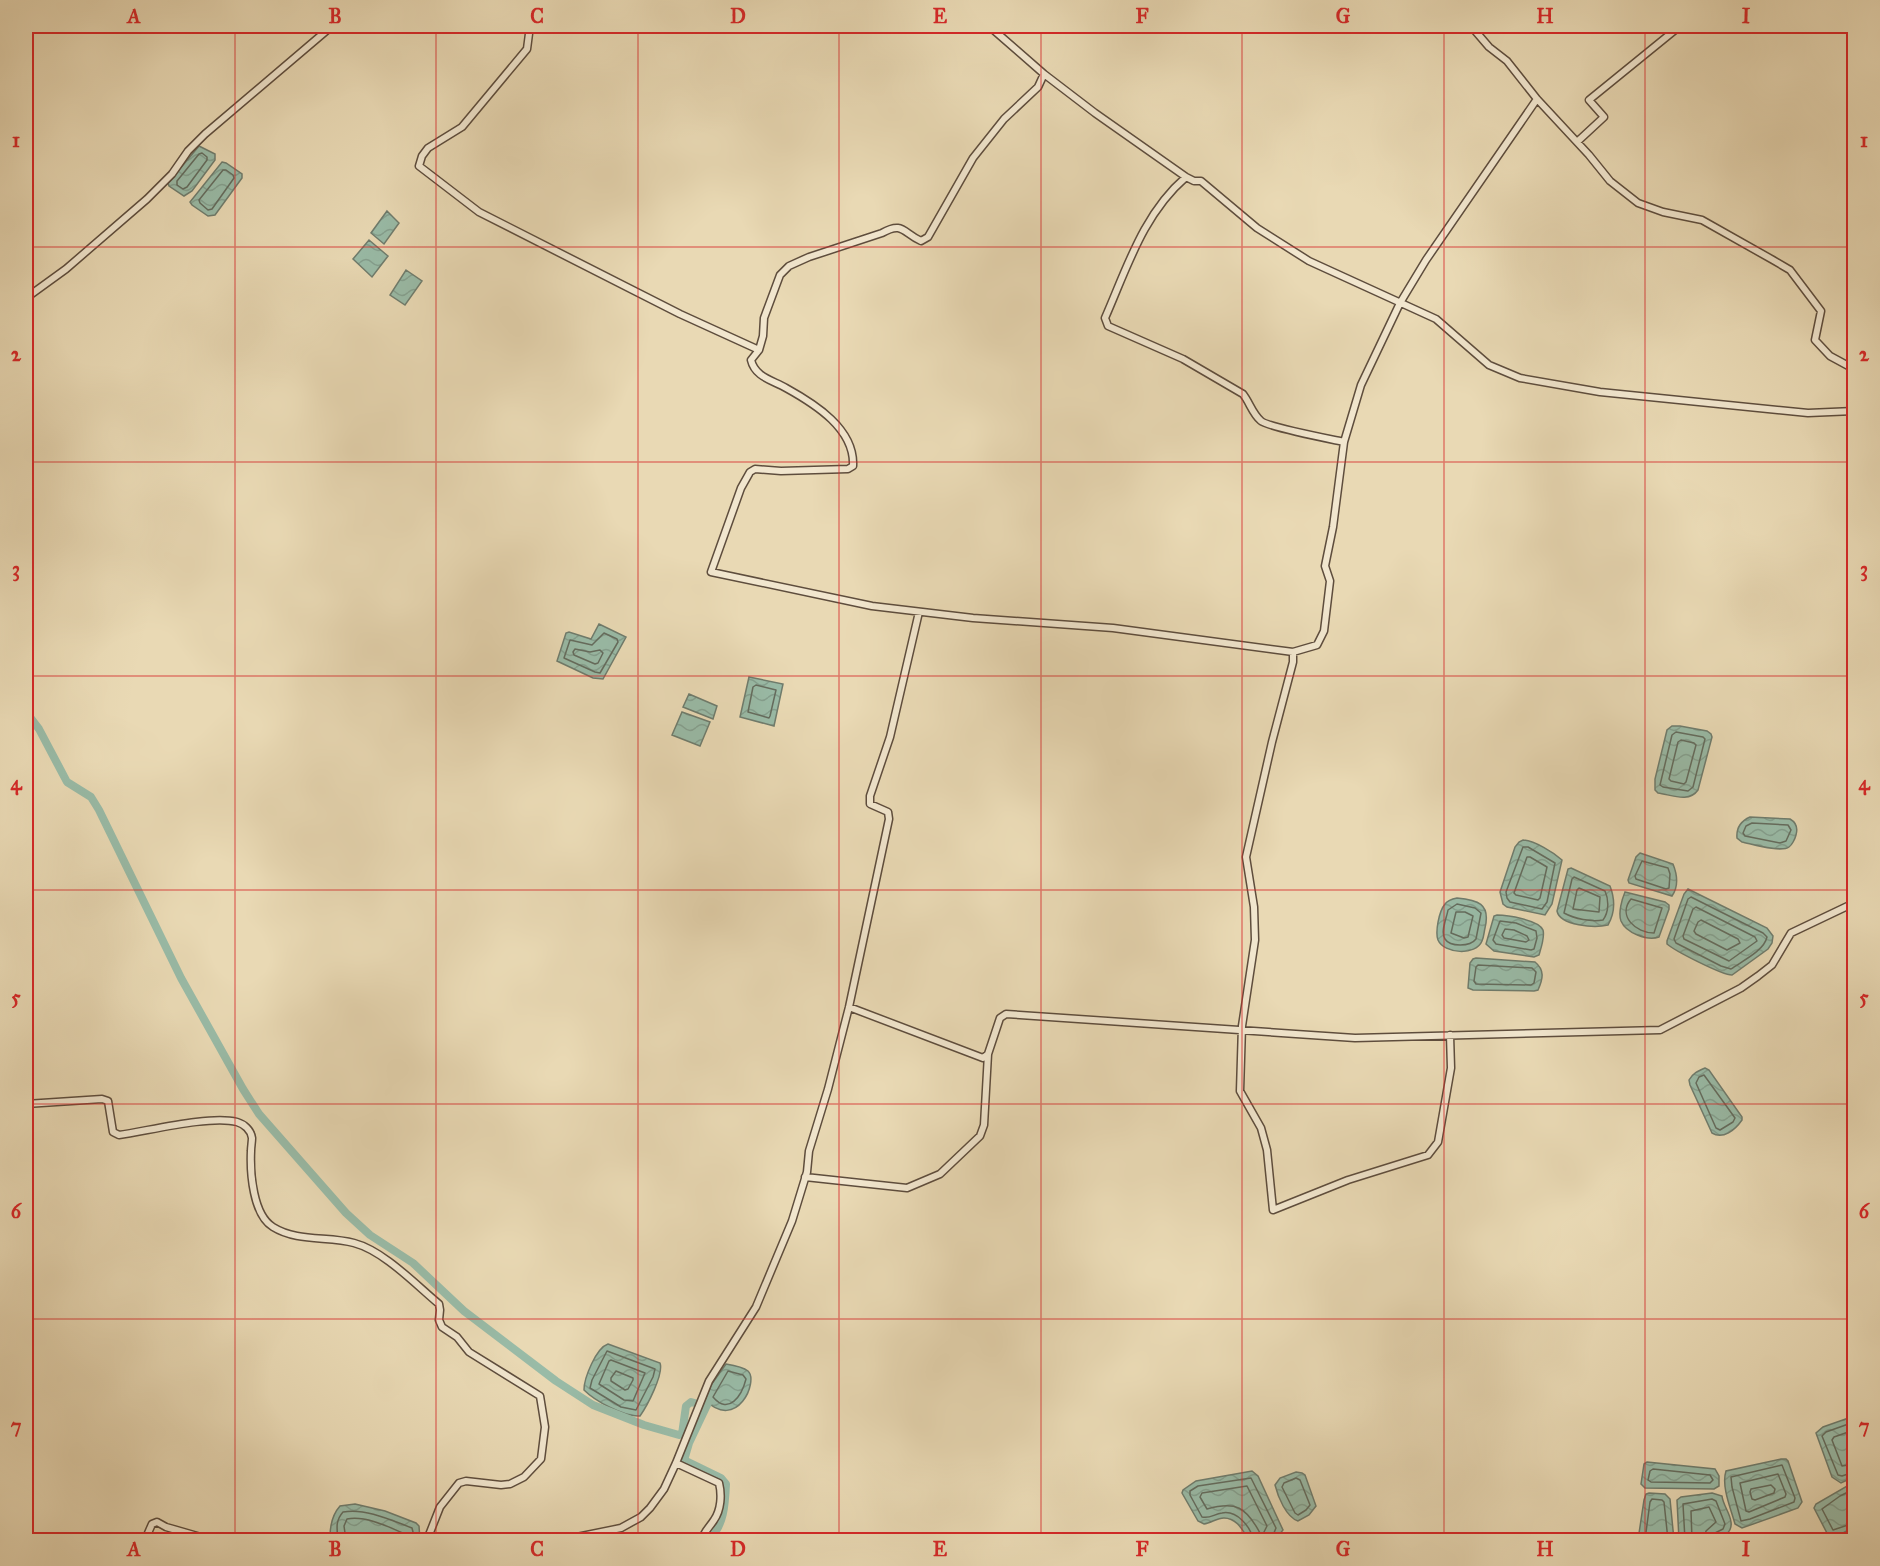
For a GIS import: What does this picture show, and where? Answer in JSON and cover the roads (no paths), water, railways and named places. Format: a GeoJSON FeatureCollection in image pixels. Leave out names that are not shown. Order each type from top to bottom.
{"type":"FeatureCollection","features":[{"type":"Feature","properties":{"kind":"street"},"geometry":{"type":"LineString","coordinates":[[26,298],[66,268],[147,199],[172,174],[188,151],[205,134],[333,26]]}},
{"type":"Feature","properties":{"kind":"street"},"geometry":{"type":"LineString","coordinates":[[530,26],[527,50],[462,127],[429,148],[422,156],[419,166],[479,212],[680,314],[759,350]]}},
{"type":"Feature","properties":{"kind":"street"},"geometry":{"type":"LineString","coordinates":[[989,26],[1044,74],[1095,113],[1186,177],[1194,181],[1201,181],[1257,228],[1309,261],[1436,319],[1489,364],[1520,378],[1600,392],[1808,413],[1854,411]]}},
{"type":"Feature","properties":{"kind":"street"},"geometry":{"type":"LineString","coordinates":[[1471,26],[1507,61],[1537,99],[1578,142],[1610,181],[1638,203],[1663,213],[1702,220],[1790,270],[1821,311],[1815,340],[1830,356],[1854,369]]}},
{"type":"Feature","properties":{"kind":"street"},"geometry":{"type":"LineString","coordinates":[[1578,142],[1604,117],[1589,100],[1680,26]]}},
{"type":"Feature","properties":{"kind":"street"},"geometry":{"type":"LineString","coordinates":[[1044,74],[1038,87],[1004,119],[973,158],[928,237],[921,241],[902,229],[893,227],[882,233],[809,257],[789,266],[780,275],[764,318],[759,350],[751,360],[752,368],[758,374],[787,388],[829,417],[845,436],[854,455],[853,466],[848,469],[781,471],[755,469],[750,472],[741,488],[711,572],[872,606],[919,612],[1113,628],[1293,652],[1317,645],[1324,631],[1330,581],[1324,567],[1333,527],[1344,442],[1361,385],[1400,303],[1426,260],[1537,99]]}},
{"type":"Feature","properties":{"kind":"street"},"geometry":{"type":"LineString","coordinates":[[1186,177],[1165,197],[1140,236],[1106,318],[1108,326],[1184,359],[1243,394],[1249,401],[1251,410],[1263,423],[1344,442]]}},
{"type":"Feature","properties":{"kind":"street"},"geometry":{"type":"LineString","coordinates":[[562,1540],[621,1528],[641,1517],[658,1498],[676,1463],[709,1381],[756,1306],[792,1221],[849,1006],[889,819],[888,813],[870,804],[870,796],[890,737],[919,612]]}},
{"type":"Feature","properties":{"kind":"street"},"geometry":{"type":"LineString","coordinates":[[1293,652],[1293,662],[1246,857],[1254,907],[1255,940],[1242,1031],[1240,1091],[1261,1128],[1267,1150],[1273,1210],[1348,1180],[1428,1155],[1438,1142],[1446,1100],[1451,1068],[1450,1035]]}},
{"type":"Feature","properties":{"kind":"street"},"geometry":{"type":"LineString","coordinates":[[805,1177],[906,1188],[940,1174],[980,1136],[984,1125],[988,1054],[1000,1018],[1006,1014],[1355,1038],[1660,1030],[1741,988],[1758,976],[1772,965],[1791,933],[1854,903]]}},
{"type":"Feature","properties":{"kind":"street"},"geometry":{"type":"LineString","coordinates":[[849,1006],[983,1058],[988,1054]]}},
{"type":"Feature","properties":{"kind":"street"},"geometry":{"type":"LineString","coordinates":[[26,1104],[102,1099],[108,1101],[113,1132],[119,1135],[210,1120],[237,1122],[244,1125],[252,1136],[254,1196],[265,1220],[272,1227],[288,1234],[354,1243],[373,1251],[439,1304],[439,1320],[442,1327],[458,1337],[469,1352],[540,1396],[545,1427],[541,1459],[524,1477],[510,1484],[466,1482],[459,1484],[440,1508],[427,1540]]}},
{"type":"Feature","properties":{"kind":"street"},"geometry":{"type":"LineString","coordinates":[[676,1463],[719,1483],[722,1495],[715,1520],[706,1528],[702,1540]]}},
{"type":"Feature","properties":{"kind":"street"},"geometry":{"type":"LineString","coordinates":[[146,1540],[152,1524],[157,1521],[166,1527],[211,1540]]}},
{"type":"Feature","properties":{"kind":"water"},"geometry":{"type":"Polygon","coordinates":[[[199,146],[215,154],[215,160],[192,191],[184,196],[168,183],[199,146]]]}},
{"type":"Feature","properties":{"kind":"water"},"geometry":{"type":"Polygon","coordinates":[[[222,162],[242,174],[242,178],[215,215],[208,216],[190,202],[222,162]]]}},
{"type":"Feature","properties":{"kind":"water"},"geometry":{"type":"Polygon","coordinates":[[[387,211],[399,223],[384,244],[371,233],[387,211]]]}},
{"type":"Feature","properties":{"kind":"water"},"geometry":{"type":"Polygon","coordinates":[[[369,240],[388,256],[372,277],[353,259],[369,240]]]}},
{"type":"Feature","properties":{"kind":"water"},"geometry":{"type":"Polygon","coordinates":[[[406,270],[422,281],[405,305],[390,295],[406,270]]]}},
{"type":"Feature","properties":{"kind":"water"},"geometry":{"type":"Polygon","coordinates":[[[599,624],[626,637],[603,679],[593,678],[557,661],[566,633],[591,639],[599,624]]]}},
{"type":"Feature","properties":{"kind":"water"},"geometry":{"type":"Polygon","coordinates":[[[749,677],[783,684],[774,726],[740,717],[749,677]]]}},
{"type":"Feature","properties":{"kind":"water"},"geometry":{"type":"Polygon","coordinates":[[[689,694],[717,706],[713,719],[683,707],[689,694]]]}},
{"type":"Feature","properties":{"kind":"water"},"geometry":{"type":"Polygon","coordinates":[[[682,712],[710,722],[700,746],[672,735],[682,712]]]}},
{"type":"Feature","properties":{"kind":"water"},"geometry":{"type":"Polygon","coordinates":[[[1672,726],[1707,731],[1712,737],[1698,790],[1690,796],[1674,796],[1658,793],[1655,790],[1655,779],[1667,730],[1672,726]]]}},
{"type":"Feature","properties":{"kind":"water"},"geometry":{"type":"Polygon","coordinates":[[[1750,817],[1790,819],[1797,828],[1793,842],[1789,847],[1780,849],[1742,842],[1737,838],[1738,828],[1750,817]]]}},
{"type":"Feature","properties":{"kind":"water"},"geometry":{"type":"Polygon","coordinates":[[[1523,840],[1544,847],[1562,860],[1552,904],[1545,915],[1507,907],[1503,904],[1500,892],[1515,847],[1523,840]]]}},
{"type":"Feature","properties":{"kind":"water"},"geometry":{"type":"Polygon","coordinates":[[[1640,853],[1673,864],[1677,880],[1672,896],[1629,883],[1636,857],[1640,853]]]}},
{"type":"Feature","properties":{"kind":"water"},"geometry":{"type":"Polygon","coordinates":[[[1571,868],[1610,886],[1613,906],[1608,925],[1579,925],[1564,920],[1560,916],[1557,911],[1568,869],[1571,868]]]}},
{"type":"Feature","properties":{"kind":"water"},"geometry":{"type":"Polygon","coordinates":[[[1688,889],[1767,928],[1773,936],[1768,949],[1732,975],[1699,962],[1667,944],[1684,894],[1688,889]]]}},
{"type":"Feature","properties":{"kind":"water"},"geometry":{"type":"Polygon","coordinates":[[[1625,892],[1669,905],[1659,937],[1649,938],[1637,935],[1627,929],[1621,921],[1620,914],[1625,892]]]}},
{"type":"Feature","properties":{"kind":"water"},"geometry":{"type":"Polygon","coordinates":[[[1457,898],[1481,904],[1486,913],[1482,941],[1479,946],[1467,951],[1453,950],[1441,945],[1437,936],[1438,922],[1443,907],[1449,901],[1457,898]]]}},
{"type":"Feature","properties":{"kind":"water"},"geometry":{"type":"Polygon","coordinates":[[[1494,916],[1522,919],[1540,926],[1544,936],[1539,955],[1534,957],[1494,951],[1486,944],[1494,916]]]}},
{"type":"Feature","properties":{"kind":"water"},"geometry":{"type":"Polygon","coordinates":[[[1476,958],[1535,962],[1542,975],[1538,990],[1473,990],[1468,988],[1470,963],[1476,958]]]}},
{"type":"Feature","properties":{"kind":"water"},"geometry":{"type":"Polygon","coordinates":[[[1705,1068],[1709,1070],[1742,1117],[1736,1127],[1724,1135],[1712,1133],[1690,1085],[1689,1080],[1692,1076],[1705,1068]]]}},
{"type":"Feature","properties":{"kind":"water"},"geometry":{"type":"Polygon","coordinates":[[[608,1344],[660,1363],[660,1375],[640,1416],[633,1416],[610,1408],[584,1390],[592,1364],[599,1351],[608,1344]]]}},
{"type":"Feature","properties":{"kind":"water"},"geometry":{"type":"Polygon","coordinates":[[[726,1364],[746,1370],[751,1376],[748,1393],[743,1401],[736,1408],[727,1410],[716,1408],[705,1400],[711,1385],[726,1364]]]}},
{"type":"Feature","properties":{"kind":"water"},"geometry":{"type":"Polygon","coordinates":[[[1854,1416],[1854,1477],[1841,1483],[1832,1477],[1816,1433],[1823,1427],[1854,1416]]]}},
{"type":"Feature","properties":{"kind":"water"},"geometry":{"type":"Polygon","coordinates":[[[1781,1459],[1788,1461],[1802,1502],[1798,1508],[1742,1528],[1735,1524],[1726,1490],[1726,1471],[1781,1459]]]}},
{"type":"Feature","properties":{"kind":"water"},"geometry":{"type":"Polygon","coordinates":[[[1647,1462],[1715,1469],[1719,1476],[1719,1486],[1714,1489],[1645,1488],[1641,1484],[1644,1464],[1647,1462]]]}},
{"type":"Feature","properties":{"kind":"water"},"geometry":{"type":"Polygon","coordinates":[[[1252,1471],[1258,1476],[1283,1530],[1275,1540],[1249,1540],[1239,1526],[1229,1519],[1221,1518],[1204,1524],[1198,1521],[1182,1493],[1183,1490],[1196,1481],[1252,1471]]]}},
{"type":"Feature","properties":{"kind":"water"},"geometry":{"type":"Polygon","coordinates":[[[1296,1472],[1305,1475],[1316,1506],[1309,1515],[1298,1521],[1286,1511],[1275,1485],[1280,1478],[1296,1472]]]}},
{"type":"Feature","properties":{"kind":"water"},"geometry":{"type":"Polygon","coordinates":[[[1854,1482],[1854,1527],[1832,1539],[1814,1508],[1816,1504],[1854,1482]]]}},
{"type":"Feature","properties":{"kind":"water"},"geometry":{"type":"Polygon","coordinates":[[[1712,1493],[1722,1496],[1731,1522],[1730,1529],[1726,1534],[1711,1540],[1679,1540],[1677,1500],[1681,1497],[1712,1493]]]}},
{"type":"Feature","properties":{"kind":"water"},"geometry":{"type":"Polygon","coordinates":[[[1646,1494],[1665,1494],[1670,1499],[1674,1540],[1638,1540],[1644,1500],[1646,1494]]]}},
{"type":"Feature","properties":{"kind":"water"},"geometry":{"type":"Polygon","coordinates":[[[355,1504],[385,1511],[416,1523],[419,1526],[420,1540],[335,1540],[330,1537],[332,1520],[337,1509],[340,1506],[355,1504]]]}},
{"type":"Feature","properties":{"kind":"waterway"},"geometry":{"type":"LineString","coordinates":[[26,712],[39,729],[67,782],[91,797],[99,810],[181,978],[243,1089],[259,1114],[346,1213],[370,1235],[413,1263],[464,1311],[556,1381],[593,1405],[644,1425],[679,1435],[682,1434],[686,1406],[691,1402],[705,1406]]}},
{"type":"Feature","properties":{"kind":"waterway"},"geometry":{"type":"LineString","coordinates":[[708,1403],[689,1443],[684,1460],[721,1478],[726,1484],[721,1521],[709,1540]]}}]}
